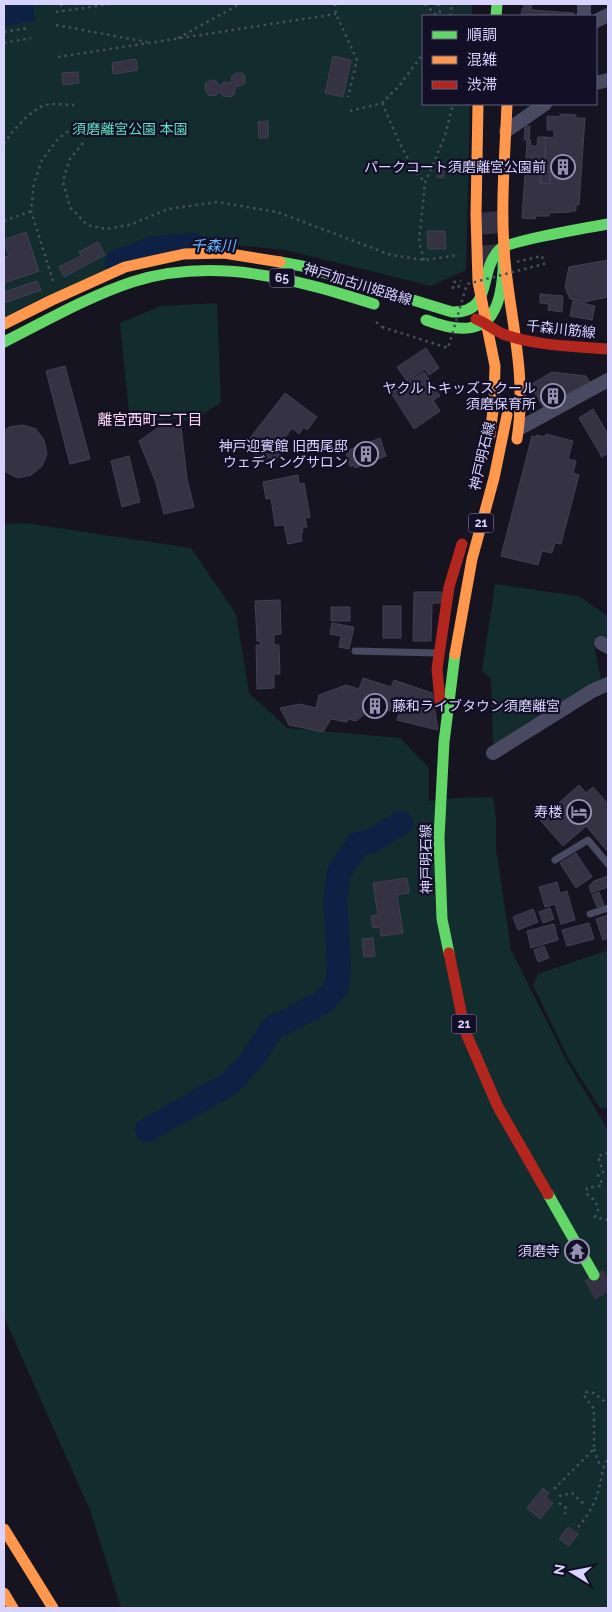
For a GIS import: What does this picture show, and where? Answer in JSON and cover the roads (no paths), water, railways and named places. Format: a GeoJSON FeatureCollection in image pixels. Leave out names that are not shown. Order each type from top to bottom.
{"type":"FeatureCollection","features":[{"type":"Feature","properties":{"kind":"main road"},"geometry":{"type":"LineString","coordinates":[[478,105],[474,199],[480,300],[484,322],[483,343],[494,362],[494,404],[486,450]]}},
{"type":"Feature","properties":{"kind":"main road"},"geometry":{"type":"LineString","coordinates":[[484,322],[494,313],[500,300],[504,245],[507,105]]}},
{"type":"Feature","properties":{"kind":"main road"},"geometry":{"type":"LineString","coordinates":[[452,312],[470,310],[480,300],[489,264],[495,253],[504,245],[608,224]]}},
{"type":"Feature","properties":{"kind":"main road"},"geometry":{"type":"LineString","coordinates":[[504,245],[507,280],[521,375],[520,428],[516,447]]}},
{"type":"Feature","properties":{"kind":"main road","name":"神戸加古川姫路線"},"geometry":{"type":"LineString","coordinates":[[4,324],[52,300],[125,268],[184,254],[224,253],[264,258],[302,266],[484,322]]}},
{"type":"Feature","properties":{"kind":"main road","name":"神戸加古川姫路線"},"geometry":{"type":"LineString","coordinates":[[4,342],[121,286],[150,277],[185,270],[229,270],[269,275],[308,284],[384,307]]}},
{"type":"Feature","properties":{"kind":"main road","name":"神戸加古川姫路線"},"geometry":{"type":"LineString","coordinates":[[411,315],[447,327],[466,330],[473,329],[484,322]]}},
{"type":"Feature","properties":{"kind":"main road","name":"千森川筋線"},"geometry":{"type":"LineString","coordinates":[[484,322],[517,343],[538,342],[608,349]]}},
{"type":"Feature","properties":{"kind":"main road"},"geometry":{"type":"LineString","coordinates":[[447,327],[483,343],[517,343]]}},
{"type":"Feature","properties":{"kind":"main road","name":"神戸明石線"},"geometry":{"type":"LineString","coordinates":[[507,415],[494,478],[472,558],[458,632],[444,742],[439,838],[442,919],[465,1030],[498,1107],[594,1275]]}},
{"type":"Feature","properties":{"kind":"main road"},"geometry":{"type":"LineString","coordinates":[[444,742],[437,669],[449,587],[465,533]]}},
{"type":"Feature","properties":{"kind":"main road"},"geometry":{"type":"LineString","coordinates":[[458,632],[469,610],[483,565]]}},
{"type":"Feature","properties":{"kind":"main road"},"geometry":{"type":"LineString","coordinates":[[4,1529],[53,1608]]}},
{"type":"Feature","properties":{"kind":"main road"},"geometry":{"type":"LineString","coordinates":[[4,1593],[13,1608]]}},
{"type":"Feature","properties":{"kind":"street"},"geometry":{"type":"LineString","coordinates":[[506,131],[544,105]]}},
{"type":"Feature","properties":{"kind":"street"},"geometry":{"type":"LineString","coordinates":[[520,428],[608,380]]}},
{"type":"Feature","properties":{"kind":"street"},"geometry":{"type":"LineString","coordinates":[[493,753],[592,691],[608,684]]}},
{"type":"Feature","properties":{"kind":"lane"},"geometry":{"type":"LineString","coordinates":[[355,651],[440,653]]}},
{"type":"Feature","properties":{"kind":"lane"},"geometry":{"type":"LineString","coordinates":[[555,860],[588,840],[608,864]]}},
{"type":"Feature","properties":{"kind":"lane"},"geometry":{"type":"LineString","coordinates":[[590,914],[608,908]]}},
{"type":"Feature","properties":{"kind":"water"},"geometry":{"type":"Polygon","coordinates":[[[4,4],[33,4],[35,21],[4,26],[4,4]]]}},
{"type":"Feature","properties":{"kind":"waterway","name":"千森川"},"geometry":{"type":"LineString","coordinates":[[117,262],[154,248],[194,245]]}},
{"type":"Feature","properties":{"kind":"waterway"},"geometry":{"type":"LineString","coordinates":[[283,1023],[323,1002],[337,987],[339,963],[335,899],[339,872],[358,844],[372,841],[401,823]]}},
{"type":"Feature","properties":{"kind":"waterway"},"geometry":{"type":"LineString","coordinates":[[147,1130],[229,1084],[250,1062],[274,1026]]}},
{"type":"Feature","properties":{"kind":"tunnel"},"geometry":{"type":"LineString","coordinates":[[488,212],[493,272]]}},
{"type":"Feature","properties":{"kind":"tunnel"},"geometry":{"type":"LineString","coordinates":[[594,1275],[608,1301]]}},
{"type":"Feature","properties":{"kind":"place","name":"パークコート須磨離宮公園前"},"geometry":{"type":"Point","coordinates":[563,167]}},
{"type":"Feature","properties":{"kind":"place","name":"ヤクルトキッズスクール 須磨保育所"},"geometry":{"type":"Point","coordinates":[553,396]}},
{"type":"Feature","properties":{"kind":"place","name":"神戸迎賓館 旧西尾邸 ウェディングサロン"},"geometry":{"type":"Point","coordinates":[366,454]}},
{"type":"Feature","properties":{"kind":"place","name":"藤和ライブタウン須磨離宮"},"geometry":{"type":"Point","coordinates":[375,706]}},
{"type":"Feature","properties":{"kind":"place","name":"寿楼"},"geometry":{"type":"Point","coordinates":[579,812]}},
{"type":"Feature","properties":{"kind":"place","name":"須磨寺"},"geometry":{"type":"Point","coordinates":[577,1251]}},
{"type":"Feature","properties":{"kind":"district","name":"離宮西町二丁目"},"geometry":{"type":"Point","coordinates":[150,420]}},
{"type":"Feature","properties":{"kind":"park label","name":"須磨離宮公園 本園"},"geometry":{"type":"Point","coordinates":[130,129]}}]}
